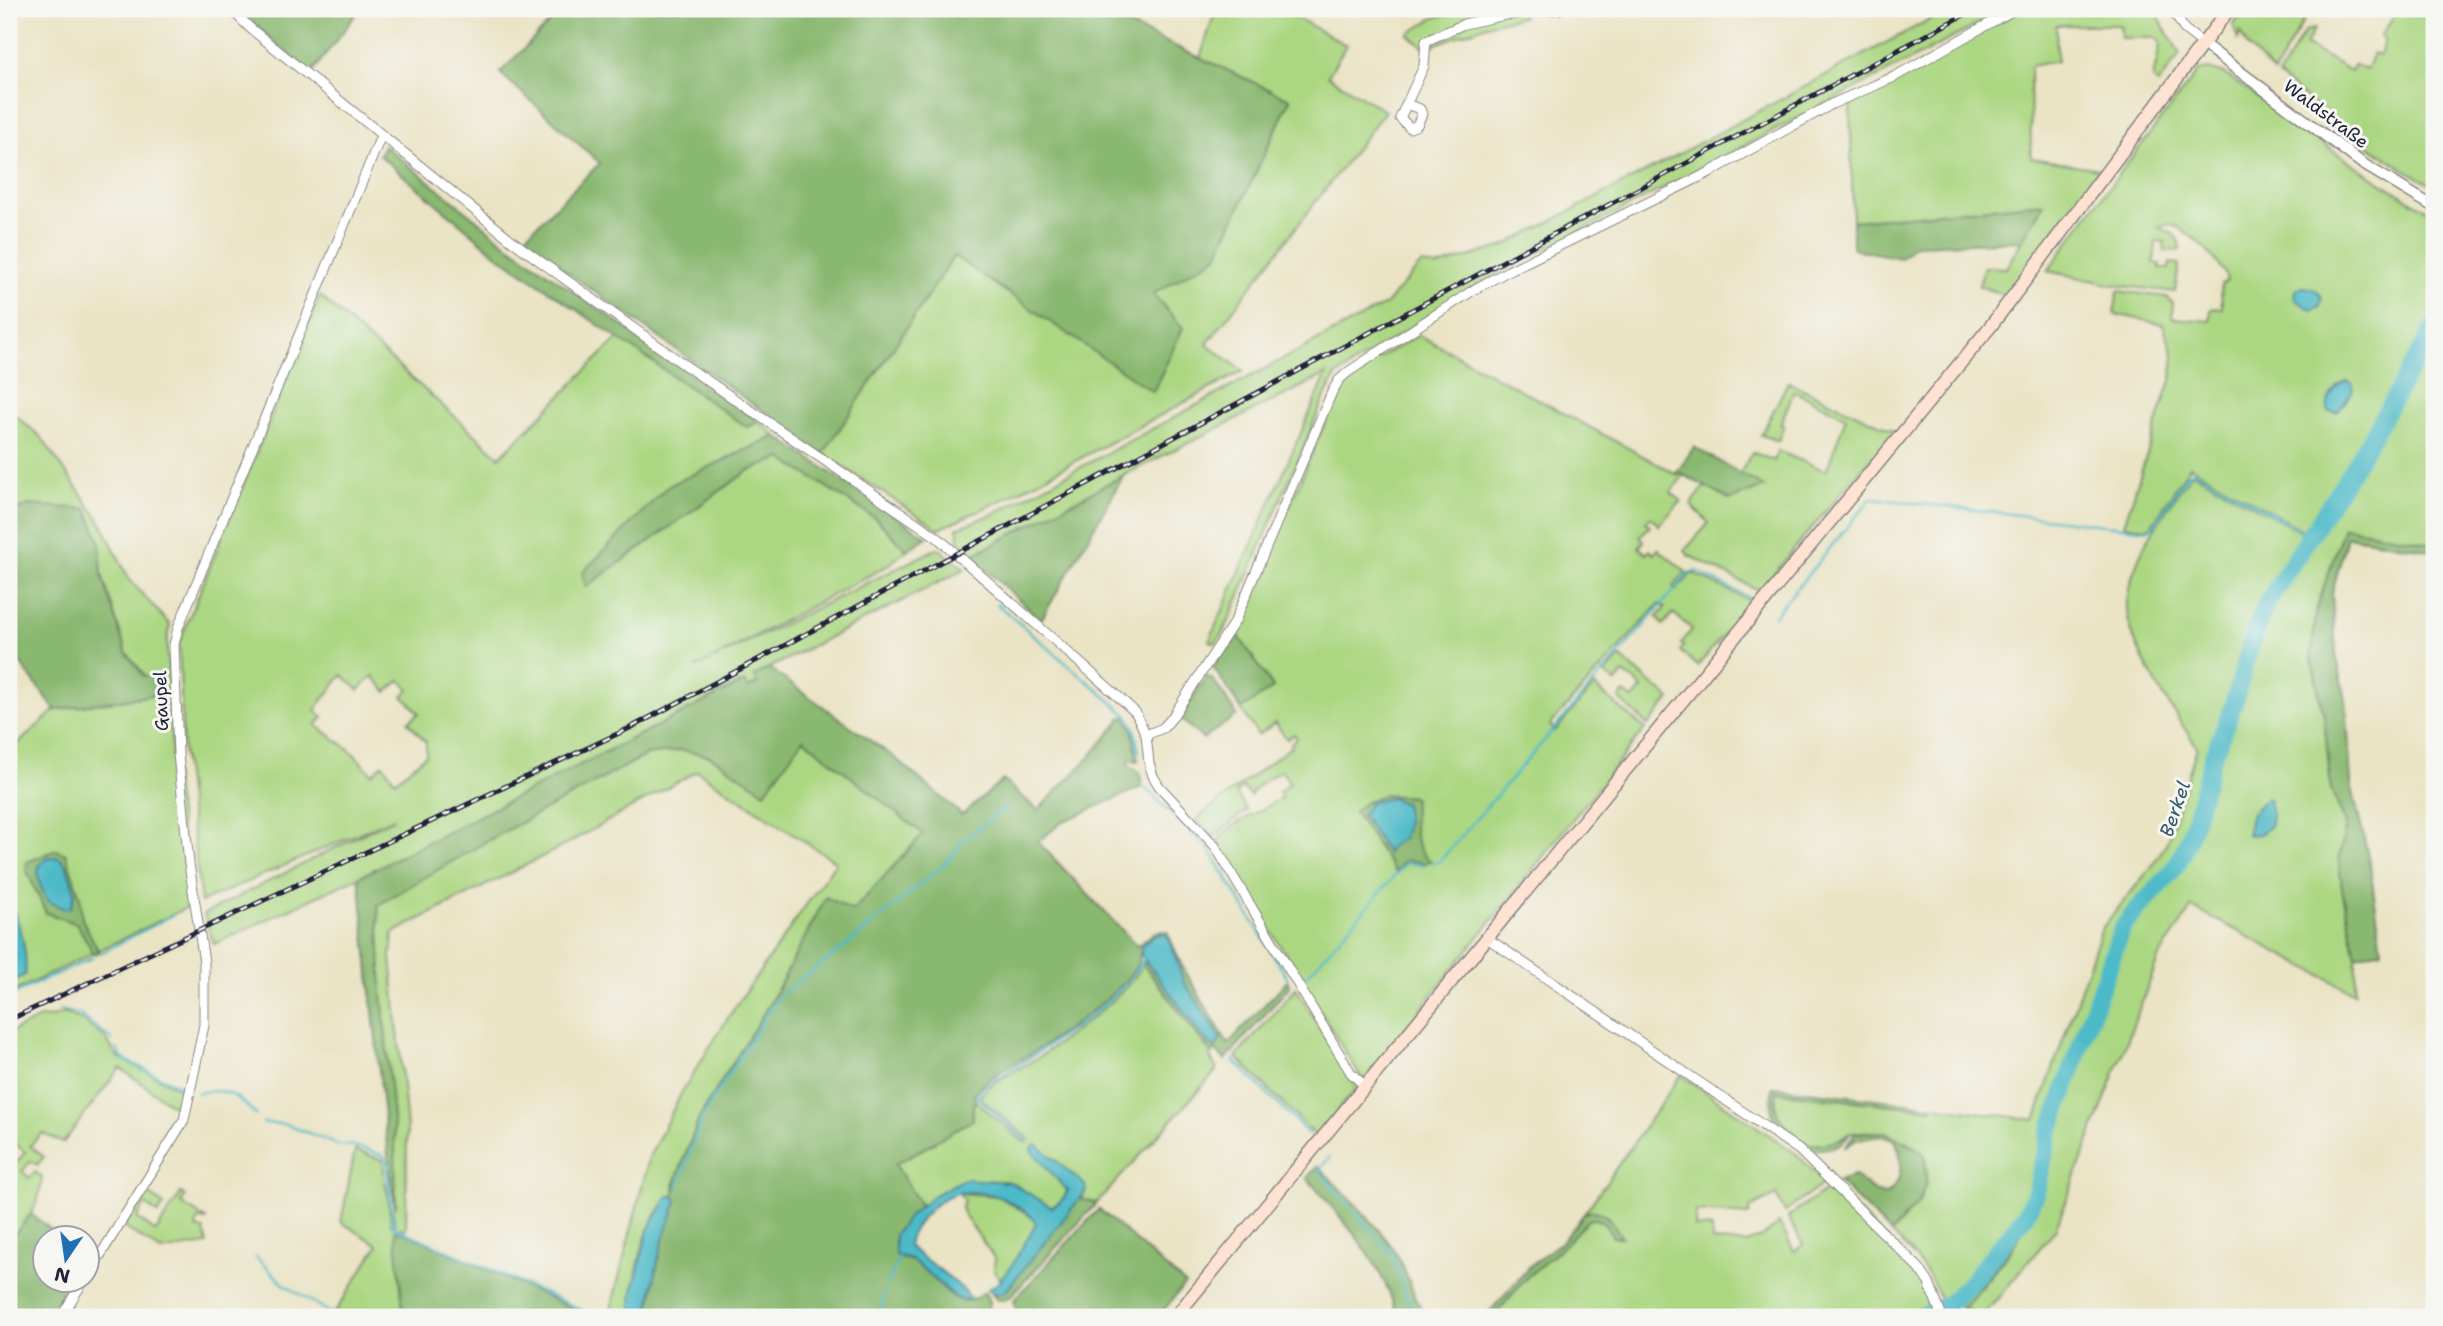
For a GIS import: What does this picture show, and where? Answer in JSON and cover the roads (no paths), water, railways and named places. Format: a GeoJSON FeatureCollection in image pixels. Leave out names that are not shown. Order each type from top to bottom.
{"type":"FeatureCollection","features":[{"type":"Feature","properties":{"kind":"main road"},"geometry":{"type":"LineString","coordinates":[[1175,1317],[1990,327],[2229,9]]}},
{"type":"Feature","properties":{"kind":"street"},"geometry":{"type":"LineString","coordinates":[[231,9],[250,28],[381,136],[547,266],[686,366],[937,537],[1136,713],[1146,735],[1153,776],[1159,786],[1215,846],[1351,1073],[1365,1086]]}},
{"type":"Feature","properties":{"kind":"street"},"geometry":{"type":"LineString","coordinates":[[1406,104],[1424,66],[1426,41],[1478,21],[1560,9]]}},
{"type":"Feature","properties":{"kind":"street"},"geometry":{"type":"LineString","coordinates":[[1146,735],[1163,728],[1171,719],[1235,621],[1332,392],[1348,372],[1486,283],[1710,172],[1832,104],[1894,77],[2015,9]]}},
{"type":"Feature","properties":{"kind":"street"},"geometry":{"type":"LineString","coordinates":[[2172,9],[2184,29],[2202,43]]}},
{"type":"Feature","properties":{"kind":"street","name":"Waldstraße"},"geometry":{"type":"LineString","coordinates":[[2202,43],[2370,169],[2434,207]]}},
{"type":"Feature","properties":{"kind":"street","name":"Gaupel"},"geometry":{"type":"LineString","coordinates":[[102,1252],[184,1120],[204,1025],[203,954],[189,864],[178,754],[174,645],[178,628],[381,136]]}},
{"type":"Feature","properties":{"kind":"street"},"geometry":{"type":"LineString","coordinates":[[1486,938],[1799,1150],[1919,1268],[1942,1317]]}},
{"type":"Feature","properties":{"kind":"street"},"geometry":{"type":"LineString","coordinates":[[61,1317],[75,1294]]}},
{"type":"Feature","properties":{"kind":"water"},"geometry":{"type":"Polygon","coordinates":[[[2301,287],[2319,292],[2322,298],[2320,306],[2312,310],[2295,300],[2296,290],[2301,287]]]}},
{"type":"Feature","properties":{"kind":"water"},"geometry":{"type":"Polygon","coordinates":[[[2347,381],[2353,384],[2352,392],[2338,412],[2329,412],[2328,403],[2332,394],[2338,386],[2347,381]]]}},
{"type":"Feature","properties":{"kind":"water"},"geometry":{"type":"Polygon","coordinates":[[[1393,798],[1405,804],[1407,823],[1403,838],[1391,846],[1387,853],[1362,814],[1371,802],[1393,798]]]}},
{"type":"Feature","properties":{"kind":"water"},"geometry":{"type":"Polygon","coordinates":[[[2267,798],[2272,816],[2270,826],[2260,834],[2247,835],[2252,813],[2267,798]]]}},
{"type":"Feature","properties":{"kind":"water"},"geometry":{"type":"Polygon","coordinates":[[[58,857],[66,864],[75,893],[71,907],[64,909],[48,901],[38,873],[42,862],[58,857]]]}},
{"type":"Feature","properties":{"kind":"water"},"geometry":{"type":"Polygon","coordinates":[[[9,910],[15,913],[20,928],[26,967],[25,975],[9,983],[9,910]]]}},
{"type":"Feature","properties":{"kind":"water"},"geometry":{"type":"Polygon","coordinates":[[[1164,933],[1171,943],[1183,980],[1221,1038],[1215,1048],[1208,1043],[1141,955],[1141,946],[1154,936],[1164,933]]]}},
{"type":"Feature","properties":{"kind":"water"},"geometry":{"type":"Polygon","coordinates":[[[1036,1144],[1085,1185],[1086,1191],[1005,1292],[996,1294],[988,1289],[1001,1281],[1036,1224],[1025,1212],[996,1196],[967,1192],[943,1199],[920,1221],[908,1246],[952,1279],[972,1300],[958,1299],[911,1259],[895,1255],[895,1234],[911,1214],[934,1195],[964,1179],[1010,1182],[1051,1207],[1059,1202],[1067,1190],[1032,1151],[1031,1148],[1036,1144]]]}},
{"type":"Feature","properties":{"kind":"water"},"geometry":{"type":"Polygon","coordinates":[[[668,1196],[674,1196],[677,1201],[660,1253],[649,1317],[632,1317],[632,1295],[648,1230],[668,1196]]]}},
{"type":"Feature","properties":{"kind":"waterway","name":"Berkel"},"geometry":{"type":"LineString","coordinates":[[1918,1317],[1947,1305],[1970,1283],[2025,1216],[2036,1193],[2049,1134],[2122,929],[2169,875],[2187,844],[2212,760],[2267,603],[2360,457],[2434,328]]}},
{"type":"Feature","properties":{"kind":"waterway"},"geometry":{"type":"LineString","coordinates":[[1774,616],[1871,498],[2147,530],[2153,527],[2188,473],[2195,471],[2310,536]]}},
{"type":"Feature","properties":{"kind":"waterway"},"geometry":{"type":"LineString","coordinates":[[1433,863],[1439,862],[1689,573],[1696,571],[1752,599]]}},
{"type":"Feature","properties":{"kind":"waterway"},"geometry":{"type":"LineString","coordinates":[[997,604],[1128,716],[1134,727],[1139,752]]}},
{"type":"Feature","properties":{"kind":"waterway"},"geometry":{"type":"LineString","coordinates":[[1144,787],[1209,849],[1288,979]]}},
{"type":"Feature","properties":{"kind":"waterway"},"geometry":{"type":"LineString","coordinates":[[678,1187],[702,1119],[778,997],[847,945],[945,864],[963,841],[1006,809]]}},
{"type":"Feature","properties":{"kind":"waterway"},"geometry":{"type":"LineString","coordinates":[[1302,981],[1406,863],[1424,865]]}},
{"type":"Feature","properties":{"kind":"waterway"},"geometry":{"type":"LineString","coordinates":[[101,953],[173,915]]}},
{"type":"Feature","properties":{"kind":"waterway"},"geometry":{"type":"LineString","coordinates":[[9,996],[92,958]]}},
{"type":"Feature","properties":{"kind":"waterway"},"geometry":{"type":"LineString","coordinates":[[1028,1142],[976,1096],[981,1089],[1093,1014],[1131,977],[1144,958]]}},
{"type":"Feature","properties":{"kind":"waterway"},"geometry":{"type":"LineString","coordinates":[[59,1010],[79,1014],[112,1040]]}},
{"type":"Feature","properties":{"kind":"waterway"},"geometry":{"type":"LineString","coordinates":[[117,1049],[123,1059],[184,1088]]}},
{"type":"Feature","properties":{"kind":"waterway"},"geometry":{"type":"LineString","coordinates":[[1233,1060],[1309,1134]]}},
{"type":"Feature","properties":{"kind":"waterway"},"geometry":{"type":"LineString","coordinates":[[198,1093],[217,1091],[231,1094],[256,1115]]}},
{"type":"Feature","properties":{"kind":"waterway"},"geometry":{"type":"LineString","coordinates":[[263,1123],[285,1124],[339,1145],[355,1146],[382,1155],[386,1159],[393,1226],[598,1317]]}},
{"type":"Feature","properties":{"kind":"waterway"},"geometry":{"type":"LineString","coordinates":[[1330,1157],[1320,1168],[1321,1173],[1393,1255],[1413,1317]]}},
{"type":"Feature","properties":{"kind":"waterway"},"geometry":{"type":"LineString","coordinates":[[256,1257],[285,1285],[337,1317]]}},
{"type":"Feature","properties":{"kind":"waterway"},"geometry":{"type":"LineString","coordinates":[[887,1286],[899,1257]]}},
{"type":"Feature","properties":{"kind":"waterway"},"geometry":{"type":"LineString","coordinates":[[879,1317],[885,1293]]}},
{"type":"Feature","properties":{"kind":"railway"},"geometry":{"type":"LineString","coordinates":[[9,1020],[632,727],[1975,9]]}}]}
